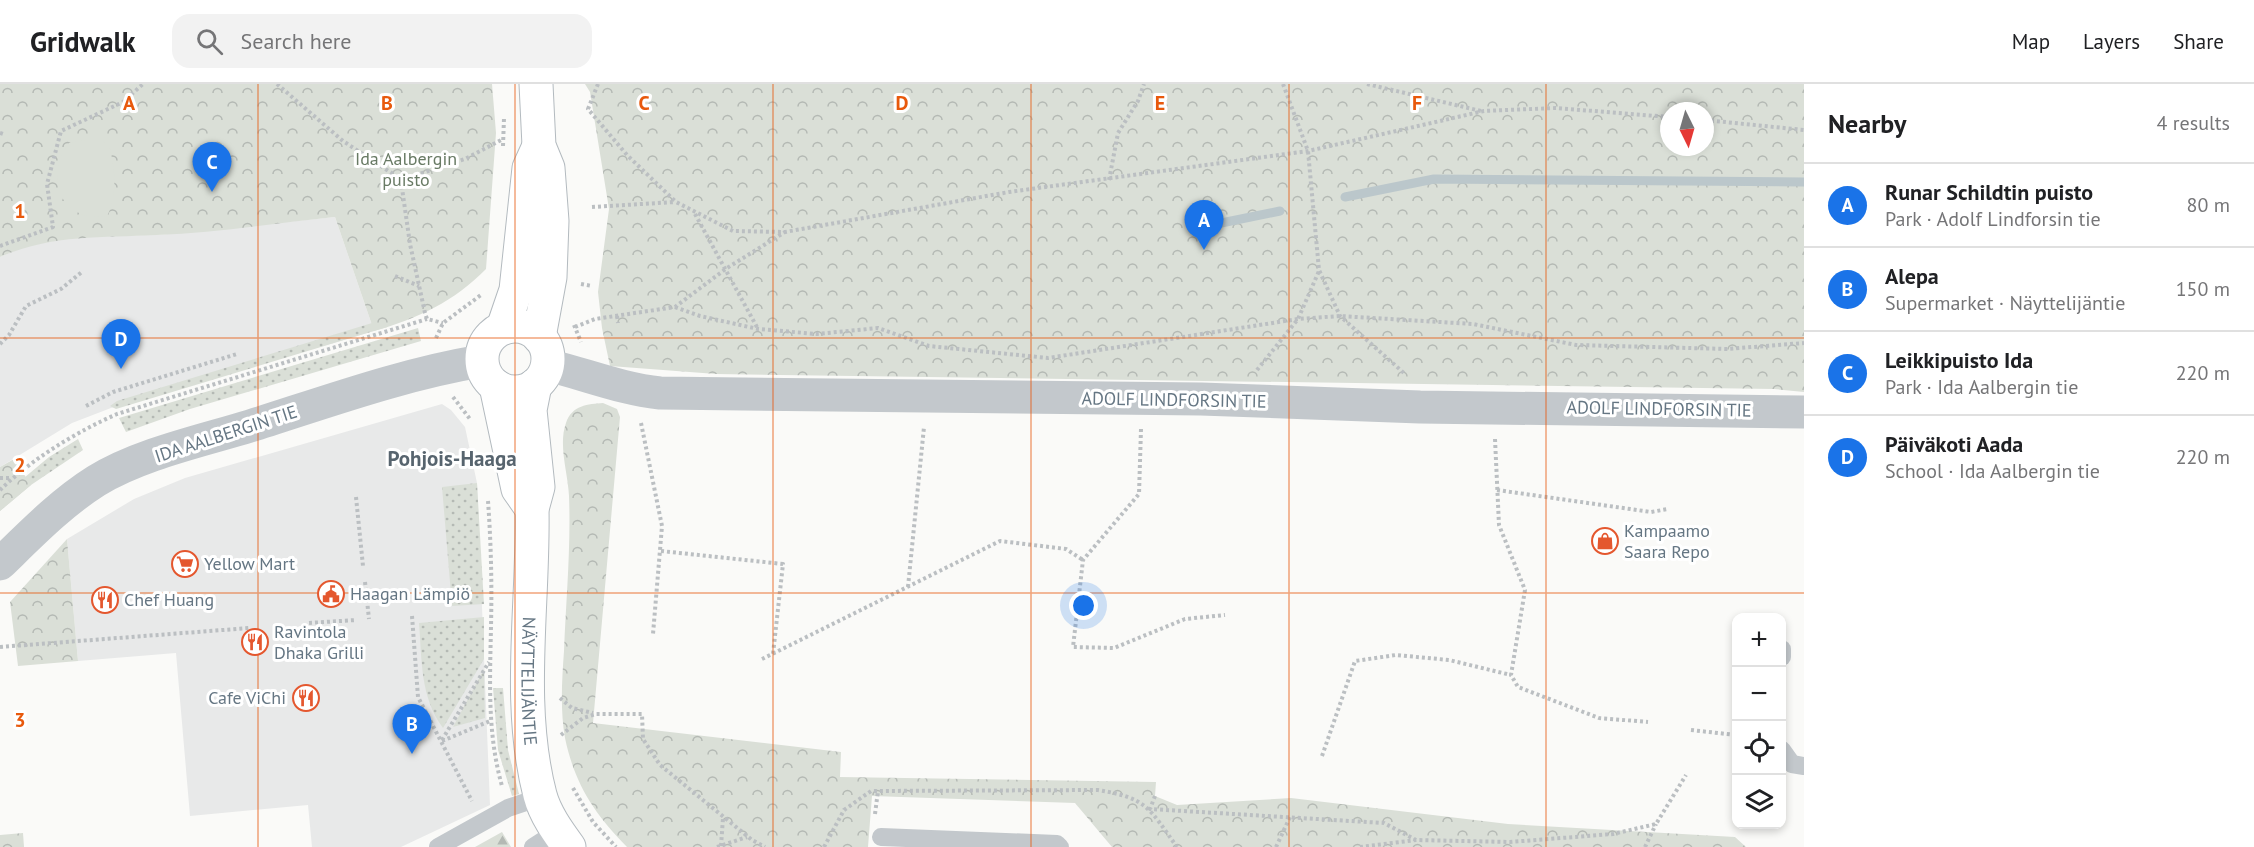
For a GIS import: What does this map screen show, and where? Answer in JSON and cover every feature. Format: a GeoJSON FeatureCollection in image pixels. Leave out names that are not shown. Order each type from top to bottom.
{"type":"FeatureCollection","features":[{"type":"Feature","properties":{"kind":"main road","name":"NÄYTTELIJÄNTIE"},"geometry":{"type":"LineString","coordinates":[[536,84],[539,146],[548,168],[552,229],[540,362],[530,410],[538,487],[532,509],[528,692],[531,743],[541,797],[553,842]]}},
{"type":"Feature","properties":{"kind":"main road","name":"NÄYTTELIJÄNTIE"},"geometry":{"type":"LineString","coordinates":[[489,374],[488,339],[503,328],[516,290],[529,168],[539,146]]}},
{"type":"Feature","properties":{"kind":"main road"},"geometry":{"type":"LineString","coordinates":[[489,374],[514,392],[540,362],[525,327],[514,325],[503,328]]}},
{"type":"Feature","properties":{"kind":"main road"},"geometry":{"type":"LineString","coordinates":[[489,374],[518,489],[532,509]]}},
{"type":"Feature","properties":{"kind":"street","name":"ADOLF LINDFORSIN TIE"},"geometry":{"type":"LineString","coordinates":[[540,362],[636,391],[660,393],[1234,400],[1420,407],[1804,412]]}},
{"type":"Feature","properties":{"kind":"street","name":"IDA AALBERGIN TIE"},"geometry":{"type":"LineString","coordinates":[[0,564],[64,505],[97,481],[118,470],[188,445],[440,368],[489,374]]}},
{"type":"Feature","properties":{"kind":"lane"},"geometry":{"type":"LineString","coordinates":[[1786,756],[1792,764],[1804,766]]}},
{"type":"Feature","properties":{"kind":"lane"},"geometry":{"type":"LineString","coordinates":[[438,847],[508,808],[541,797]]}},
{"type":"Feature","properties":{"kind":"lane"},"geometry":{"type":"LineString","coordinates":[[881,837],[1057,844],[1060,847]]}},
{"type":"Feature","properties":{"kind":"path"},"geometry":{"type":"LineString","coordinates":[[0,246],[53,227],[47,184],[61,131],[123,102],[142,84]]}},
{"type":"Feature","properties":{"kind":"path"},"geometry":{"type":"LineString","coordinates":[[277,84],[343,141],[393,174],[402,188],[419,286],[428,319]]}},
{"type":"Feature","properties":{"kind":"path"},"geometry":{"type":"LineString","coordinates":[[598,84],[588,109],[627,154],[676,202],[733,231],[786,232],[1009,192],[1308,151],[1484,111],[1556,108],[1660,116]]}},
{"type":"Feature","properties":{"kind":"path"},"geometry":{"type":"LineString","coordinates":[[1109,180],[1118,133],[1138,101],[1144,84]]}},
{"type":"Feature","properties":{"kind":"path"},"geometry":{"type":"LineString","coordinates":[[1283,84],[1308,151],[1319,270],[1340,316],[1416,384],[1420,407]]}},
{"type":"Feature","properties":{"kind":"path"},"geometry":{"type":"LineString","coordinates":[[1367,84],[1484,111]]}},
{"type":"Feature","properties":{"kind":"path"},"geometry":{"type":"LineString","coordinates":[[1714,121],[1804,130]]}},
{"type":"Feature","properties":{"kind":"path"},"geometry":{"type":"LineString","coordinates":[[398,182],[465,159],[503,138]]}},
{"type":"Feature","properties":{"kind":"path"},"geometry":{"type":"LineString","coordinates":[[592,207],[676,202]]}},
{"type":"Feature","properties":{"kind":"path"},"geometry":{"type":"LineString","coordinates":[[695,213],[727,268],[758,329]]}},
{"type":"Feature","properties":{"kind":"path"},"geometry":{"type":"LineString","coordinates":[[675,307],[727,268],[786,232]]}},
{"type":"Feature","properties":{"kind":"path"},"geometry":{"type":"LineString","coordinates":[[1234,400],[1298,319],[1319,270]]}},
{"type":"Feature","properties":{"kind":"path"},"geometry":{"type":"LineString","coordinates":[[0,344],[9,335],[26,306],[61,289],[83,271]]}},
{"type":"Feature","properties":{"kind":"path"},"geometry":{"type":"LineString","coordinates":[[395,276],[419,286]]}},
{"type":"Feature","properties":{"kind":"path"},"geometry":{"type":"LineString","coordinates":[[575,327],[595,319],[675,307],[710,319],[758,329],[817,334],[878,328],[929,346],[1048,358],[1298,319],[1340,316],[1473,324],[1576,345],[1727,349],[1804,343]]}},
{"type":"Feature","properties":{"kind":"path"},"geometry":{"type":"LineString","coordinates":[[617,316],[618,323]]}},
{"type":"Feature","properties":{"kind":"path"},"geometry":{"type":"LineString","coordinates":[[0,490],[13,478],[95,423],[117,414],[428,319],[443,323]]}},
{"type":"Feature","properties":{"kind":"path"},"geometry":{"type":"LineString","coordinates":[[86,406],[113,392],[237,354]]}},
{"type":"Feature","properties":{"kind":"path"},"geometry":{"type":"LineString","coordinates":[[908,587],[925,416]]}},
{"type":"Feature","properties":{"kind":"path"},"geometry":{"type":"LineString","coordinates":[[640,418],[662,526],[653,634]]}},
{"type":"Feature","properties":{"kind":"path"},"geometry":{"type":"LineString","coordinates":[[1142,420],[1139,494],[1083,560],[1073,647],[1114,648],[1185,619],[1225,615]]}},
{"type":"Feature","properties":{"kind":"path"},"geometry":{"type":"LineString","coordinates":[[1495,436],[1499,525],[1525,590],[1511,675],[1518,687],[1599,718],[1648,722]]}},
{"type":"Feature","properties":{"kind":"path"},"geometry":{"type":"LineString","coordinates":[[0,478],[13,478]]}},
{"type":"Feature","properties":{"kind":"path"},"geometry":{"type":"LineString","coordinates":[[1497,490],[1651,512],[1668,508]]}},
{"type":"Feature","properties":{"kind":"path"},"geometry":{"type":"LineString","coordinates":[[487,493],[491,551],[490,721],[495,757],[508,808]]}},
{"type":"Feature","properties":{"kind":"path"},"geometry":{"type":"LineString","coordinates":[[356,497],[363,566]]}},
{"type":"Feature","properties":{"kind":"path"},"geometry":{"type":"LineString","coordinates":[[762,659],[1000,541],[1066,549],[1083,560]]}},
{"type":"Feature","properties":{"kind":"path"},"geometry":{"type":"LineString","coordinates":[[661,551],[783,564],[773,654]]}},
{"type":"Feature","properties":{"kind":"path"},"geometry":{"type":"LineString","coordinates":[[365,582],[369,619]]}},
{"type":"Feature","properties":{"kind":"path"},"geometry":{"type":"LineString","coordinates":[[412,616],[418,697],[483,823]]}},
{"type":"Feature","properties":{"kind":"path"},"geometry":{"type":"LineString","coordinates":[[309,623],[356,620]]}},
{"type":"Feature","properties":{"kind":"path"},"geometry":{"type":"LineString","coordinates":[[0,647],[249,628]]}},
{"type":"Feature","properties":{"kind":"path"},"geometry":{"type":"LineString","coordinates":[[1322,756],[1355,661],[1396,655],[1449,660],[1511,675]]}},
{"type":"Feature","properties":{"kind":"path"},"geometry":{"type":"LineString","coordinates":[[442,741],[490,660]]}},
{"type":"Feature","properties":{"kind":"path"},"geometry":{"type":"LineString","coordinates":[[556,704],[555,693],[572,708],[596,714],[642,714],[643,739],[660,765],[748,837],[765,847]]}},
{"type":"Feature","properties":{"kind":"path"},"geometry":{"type":"LineString","coordinates":[[557,726],[558,737],[583,718],[596,714]]}},
{"type":"Feature","properties":{"kind":"path"},"geometry":{"type":"LineString","coordinates":[[442,741],[490,721]]}},
{"type":"Feature","properties":{"kind":"path"},"geometry":{"type":"LineString","coordinates":[[1691,730],[1732,734]]}},
{"type":"Feature","properties":{"kind":"path"},"geometry":{"type":"LineString","coordinates":[[1645,847],[1656,824],[1686,775]]}},
{"type":"Feature","properties":{"kind":"path"},"geometry":{"type":"LineString","coordinates":[[571,785],[593,822],[616,847]]}},
{"type":"Feature","properties":{"kind":"path"},"geometry":{"type":"LineString","coordinates":[[824,847],[844,810],[871,791],[1098,790],[1126,795],[1150,809],[1177,847]]}},
{"type":"Feature","properties":{"kind":"path"},"geometry":{"type":"LineString","coordinates":[[1150,809],[1155,796]]}},
{"type":"Feature","properties":{"kind":"path"},"geometry":{"type":"LineString","coordinates":[[1150,809],[1384,823],[1416,840]]}},
{"type":"Feature","properties":{"kind":"path"},"geometry":{"type":"LineString","coordinates":[[723,817],[720,847],[748,837]]}},
{"type":"Feature","properties":{"kind":"path"},"geometry":{"type":"LineString","coordinates":[[1276,847],[1290,817]]}},
{"type":"Feature","properties":{"kind":"path"},"geometry":{"type":"LineString","coordinates":[[1360,847],[1416,840],[1510,842],[1613,834],[1656,824]]}},
{"type":"Feature","properties":{"kind":"shaded area"},"geometry":{"type":"Polygon","coordinates":[[[335,217],[374,331],[111,408],[72,423],[0,467],[0,257],[26,246],[81,236],[158,235],[335,217]]]}},
{"type":"Feature","properties":{"kind":"shaded area"},"geometry":{"type":"Polygon","coordinates":[[[442,404],[451,410],[465,427],[477,483],[490,805],[401,847],[312,847],[308,805],[190,816],[176,653],[78,661],[67,539],[134,499],[185,478],[442,404]]]}},
{"type":"Feature","properties":{"kind":"green space","name":"Ida Aalbergin puisto"},"geometry":{"type":"Polygon","coordinates":[[[0,84],[492,84],[496,133],[486,269],[448,300],[434,308],[374,331],[335,217],[201,232],[58,241],[39,244],[0,257],[0,84]]]}},
{"type":"Feature","properties":{"kind":"green space"},"geometry":{"type":"Polygon","coordinates":[[[585,84],[1804,84],[1804,392],[1774,389],[716,374],[610,366],[602,328],[598,292],[609,209],[590,92],[585,84]]]}},
{"type":"Feature","properties":{"kind":"green space"},"geometry":{"type":"Polygon","coordinates":[[[100,140],[109,145],[113,163],[114,191],[107,216],[91,216],[78,212],[68,205],[57,183],[57,170],[61,156],[69,143],[100,140]]]}},
{"type":"Feature","properties":{"kind":"green space"},"geometry":{"type":"Polygon","coordinates":[[[372,320],[387,327],[116,409],[110,406],[117,401],[372,323],[372,320]]]}},
{"type":"Feature","properties":{"kind":"green space"},"geometry":{"type":"Polygon","coordinates":[[[418,328],[421,341],[190,409],[126,432],[119,418],[418,328]]]}},
{"type":"Feature","properties":{"kind":"green space"},"geometry":{"type":"Polygon","coordinates":[[[603,403],[617,409],[620,417],[593,723],[841,752],[840,777],[1156,782],[1155,796],[1177,805],[1291,798],[1508,824],[1735,837],[1746,847],[1112,847],[1075,803],[872,796],[868,847],[627,847],[596,810],[580,784],[569,755],[562,717],[569,515],[563,450],[564,432],[569,417],[576,409],[603,403]]]}},
{"type":"Feature","properties":{"kind":"green space"},"geometry":{"type":"Polygon","coordinates":[[[78,439],[83,450],[31,485],[0,511],[0,498],[49,457],[78,439]]]}},
{"type":"Feature","properties":{"kind":"green space"},"geometry":{"type":"Polygon","coordinates":[[[14,459],[31,485],[0,511],[0,467],[14,459]]]}},
{"type":"Feature","properties":{"kind":"green space"},"geometry":{"type":"Polygon","coordinates":[[[477,483],[484,604],[452,606],[442,487],[477,483]]]}},
{"type":"Feature","properties":{"kind":"green space"},"geometry":{"type":"Polygon","coordinates":[[[67,539],[78,661],[18,666],[10,602],[67,539]]]}},
{"type":"Feature","properties":{"kind":"green space"},"geometry":{"type":"Polygon","coordinates":[[[484,617],[484,659],[443,728],[435,716],[426,691],[419,623],[484,617]]]}},
{"type":"Feature","properties":{"kind":"green space"},"geometry":{"type":"Polygon","coordinates":[[[484,669],[485,718],[453,727],[484,669]]]}},
{"type":"Feature","properties":{"kind":"green space"},"geometry":{"type":"Polygon","coordinates":[[[493,688],[503,688],[508,750],[519,794],[512,796],[498,750],[493,688]]]}},
{"type":"Feature","properties":{"kind":"green space"},"geometry":{"type":"Polygon","coordinates":[[[502,832],[511,847],[475,847],[502,832]]]}},
{"type":"Feature","properties":{"kind":"green space"},"geometry":{"type":"Polygon","coordinates":[[[23,833],[24,847],[0,847],[0,835],[23,833]]]}},
{"type":"Feature","properties":{"kind":"waterway"},"geometry":{"type":"LineString","coordinates":[[1345,197],[1434,179],[1804,182]]}},
{"type":"Feature","properties":{"kind":"waterway"},"geometry":{"type":"LineString","coordinates":[[1192,229],[1280,211]]}},
{"type":"Feature","properties":{"kind":"place","name":"Leikkipuisto Ida"},"geometry":{"type":"Point","coordinates":[212,192]}},
{"type":"Feature","properties":{"kind":"place","name":"Runar Schildtin puisto"},"geometry":{"type":"Point","coordinates":[1204,250]}},
{"type":"Feature","properties":{"kind":"place","name":"Päiväkoti Aada"},"geometry":{"type":"Point","coordinates":[121,369]}},
{"type":"Feature","properties":{"kind":"place","name":"Kampaamo Saara Repo"},"geometry":{"type":"Point","coordinates":[1605,541]}},
{"type":"Feature","properties":{"kind":"place","name":"Yellow Mart"},"geometry":{"type":"Point","coordinates":[185,564]}},
{"type":"Feature","properties":{"kind":"place","name":"Haagan Lämpiö"},"geometry":{"type":"Point","coordinates":[331,594]}},
{"type":"Feature","properties":{"kind":"place","name":"Chef Huang"},"geometry":{"type":"Point","coordinates":[105,600]}},
{"type":"Feature","properties":{"kind":"place","name":"Ravintola Dhaka Grilli"},"geometry":{"type":"Point","coordinates":[255,642]}},
{"type":"Feature","properties":{"kind":"place","name":"Cafe ViChi"},"geometry":{"type":"Point","coordinates":[306,698]}},
{"type":"Feature","properties":{"kind":"place","name":"Alepa"},"geometry":{"type":"Point","coordinates":[412,754]}},
{"type":"Feature","properties":{"kind":"district","name":"Pohjois-Haaga"},"geometry":{"type":"Point","coordinates":[452,459]}}]}
